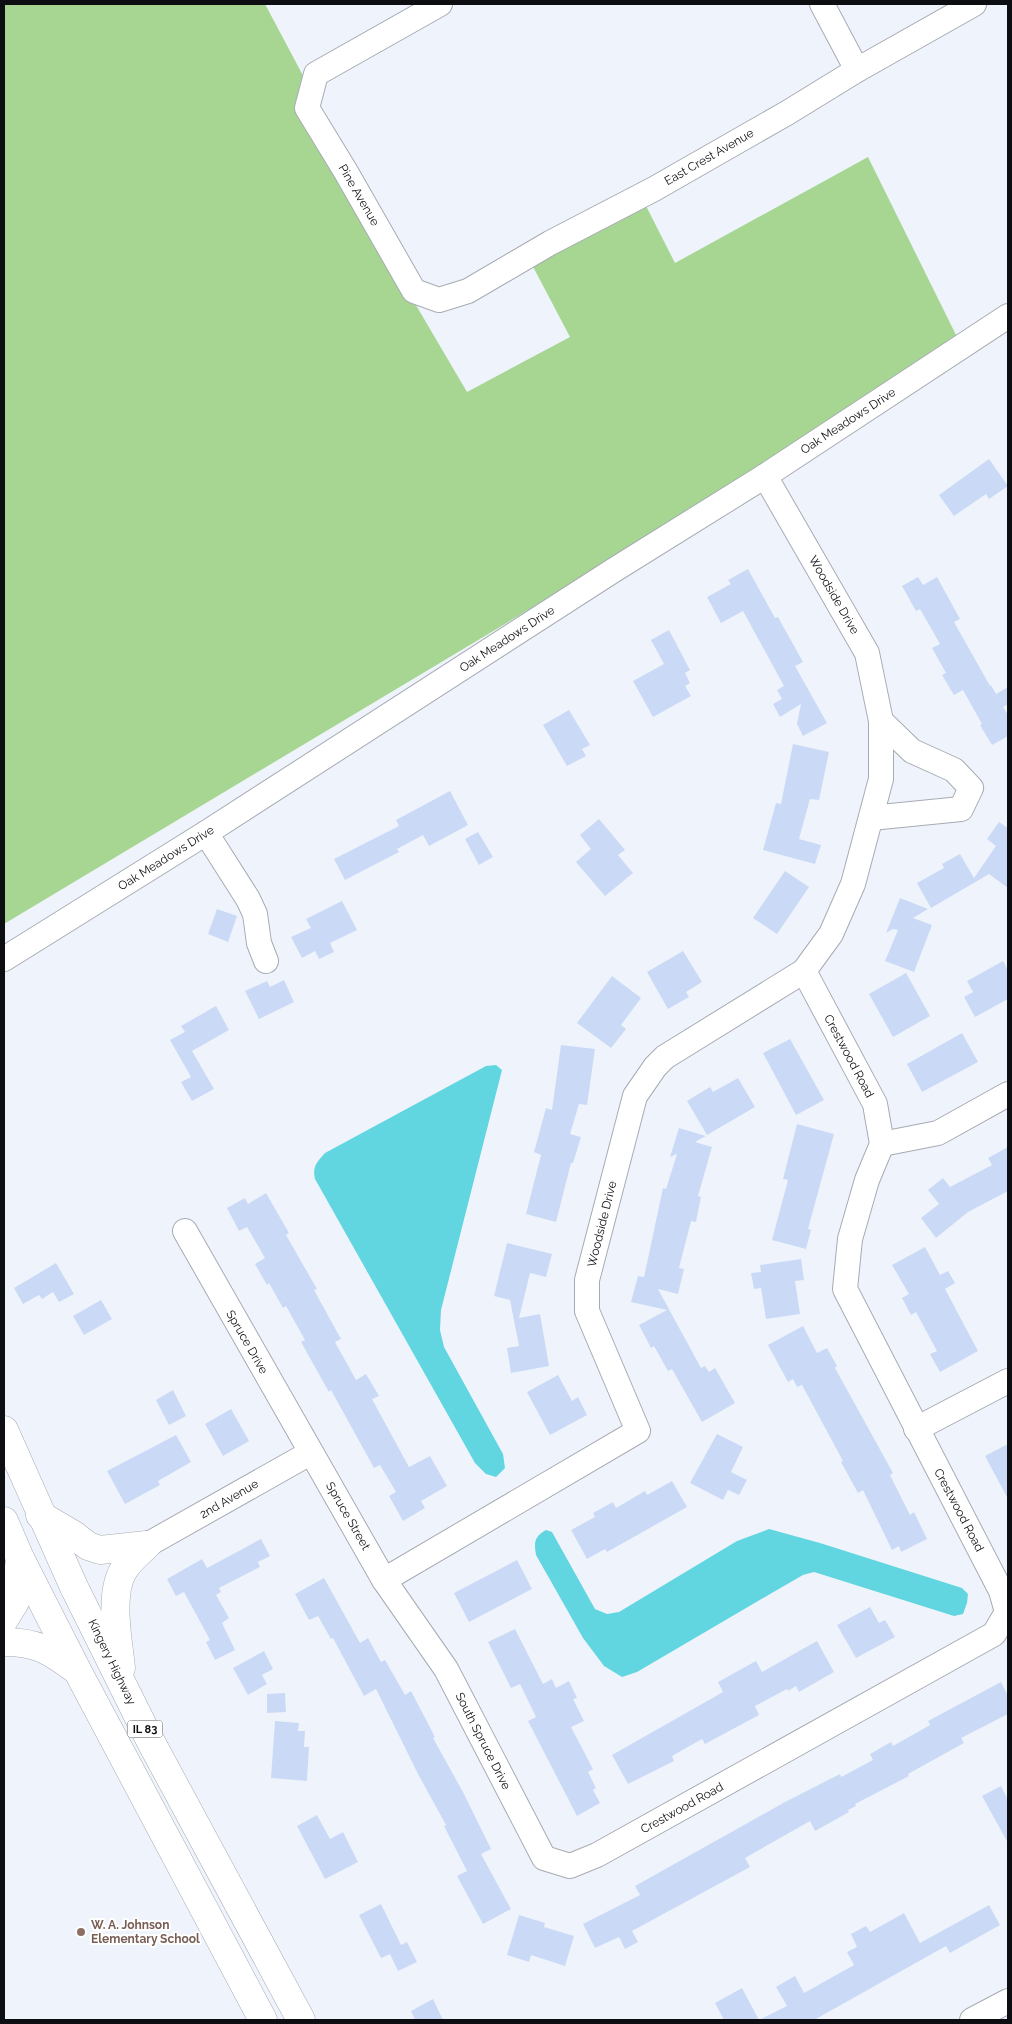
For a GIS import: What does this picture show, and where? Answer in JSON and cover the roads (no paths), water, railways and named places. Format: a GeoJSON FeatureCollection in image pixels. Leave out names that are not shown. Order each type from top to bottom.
{"type":"FeatureCollection","features":[{"type":"Feature","properties":{"kind":"highway","name":"Kingery Highway"},"geometry":{"type":"LineString","coordinates":[[4,1430],[40,1515],[151,1742],[301,2020]]}},
{"type":"Feature","properties":{"kind":"highway"},"geometry":{"type":"LineString","coordinates":[[40,1515],[74,1535],[88,1546],[100,1550],[147,1545]]}},
{"type":"Feature","properties":{"kind":"highway","name":"IL 83"},"geometry":{"type":"LineString","coordinates":[[4,1521],[20,1558],[77,1670],[263,2020]]}},
{"type":"Feature","properties":{"kind":"highway"},"geometry":{"type":"LineString","coordinates":[[122,1682],[116,1591],[123,1571],[132,1559],[147,1545]]}},
{"type":"Feature","properties":{"kind":"highway"},"geometry":{"type":"LineString","coordinates":[[4,1620],[15,1602],[20,1558]]}},
{"type":"Feature","properties":{"kind":"highway"},"geometry":{"type":"LineString","coordinates":[[4,1642],[33,1645],[49,1650],[77,1670]]}},
{"type":"Feature","properties":{"kind":"street","name":"Pine Avenue"},"geometry":{"type":"LineString","coordinates":[[439,300],[414,291],[346,172],[306,108],[316,74],[440,4]]}},
{"type":"Feature","properties":{"kind":"street"},"geometry":{"type":"LineString","coordinates":[[822,4],[857,70]]}},
{"type":"Feature","properties":{"kind":"street","name":"East Crest Avenue"},"geometry":{"type":"LineString","coordinates":[[439,300],[468,291],[550,243],[654,189],[974,4]]}},
{"type":"Feature","properties":{"kind":"street","name":"Oak Meadows Drive"},"geometry":{"type":"LineString","coordinates":[[4,959],[206,833],[614,570],[765,476],[1008,316]]}},
{"type":"Feature","properties":{"kind":"street","name":"Woodside Drive"},"geometry":{"type":"LineString","coordinates":[[384,1580],[638,1431],[587,1311],[587,1280],[635,1096],[655,1066],[665,1057],[804,971],[831,934],[852,884],[881,779],[881,722],[867,653],[765,476]]}},
{"type":"Feature","properties":{"kind":"street"},"geometry":{"type":"LineString","coordinates":[[871,818],[961,809],[971,788],[954,770],[912,751],[881,722]]}},
{"type":"Feature","properties":{"kind":"street"},"geometry":{"type":"LineString","coordinates":[[206,833],[248,900],[254,914],[259,943],[266,961]]}},
{"type":"Feature","properties":{"kind":"street","name":"Crestwood Road"},"geometry":{"type":"LineString","coordinates":[[597,1855],[994,1634],[1007,1612],[1001,1591],[845,1289],[850,1239],[867,1180],[882,1144],[875,1104],[804,971]]}},
{"type":"Feature","properties":{"kind":"street"},"geometry":{"type":"LineString","coordinates":[[882,1144],[938,1133],[1008,1094]]}},
{"type":"Feature","properties":{"kind":"street","name":"Spruce Drive"},"geometry":{"type":"LineString","coordinates":[[185,1231],[310,1453]]}},
{"type":"Feature","properties":{"kind":"street"},"geometry":{"type":"LineString","coordinates":[[916,1429],[1008,1381]]}},
{"type":"Feature","properties":{"kind":"street","name":"Spruce Street"},"geometry":{"type":"LineString","coordinates":[[310,1453],[384,1580]]}},
{"type":"Feature","properties":{"kind":"street","name":"2nd Avenue"},"geometry":{"type":"LineString","coordinates":[[147,1545],[310,1453]]}},
{"type":"Feature","properties":{"kind":"street","name":"South Spruce Drive"},"geometry":{"type":"LineString","coordinates":[[384,1580],[446,1669],[544,1858],[570,1866],[597,1855]]}},
{"type":"Feature","properties":{"kind":"street"},"geometry":{"type":"LineString","coordinates":[[972,2020],[1008,2000]]}},
{"type":"Feature","properties":{"kind":"water"},"geometry":{"type":"Polygon","coordinates":[[[496,1065],[502,1070],[441,1310],[440,1330],[444,1347],[503,1454],[505,1468],[496,1477],[486,1474],[475,1463],[315,1179],[314,1171],[325,1153],[486,1066],[496,1065]]]}},
{"type":"Feature","properties":{"kind":"water"},"geometry":{"type":"Polygon","coordinates":[[[769,1529],[820,1543],[962,1588],[968,1594],[963,1614],[954,1616],[814,1572],[803,1575],[637,1672],[622,1677],[604,1666],[583,1638],[536,1555],[535,1547],[539,1535],[546,1530],[552,1532],[595,1609],[607,1614],[619,1612],[737,1541],[769,1529]]]}},
{"type":"Feature","properties":{"kind":"place","name":"W. A. Johnson Elementary School"},"geometry":{"type":"Point","coordinates":[81,1932]}}]}
